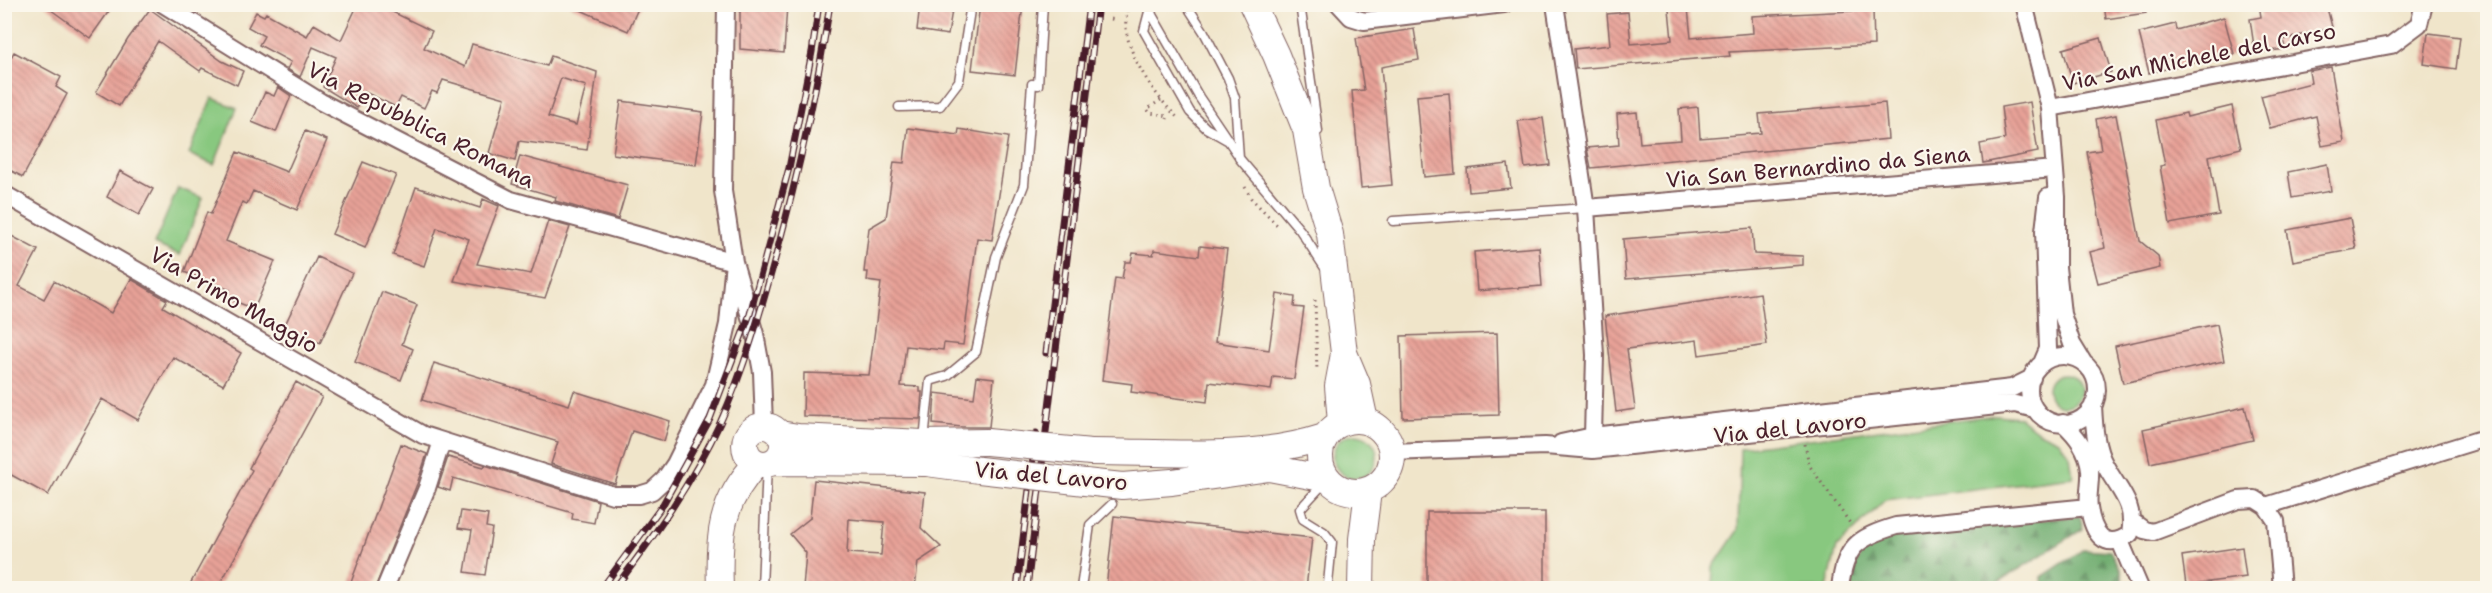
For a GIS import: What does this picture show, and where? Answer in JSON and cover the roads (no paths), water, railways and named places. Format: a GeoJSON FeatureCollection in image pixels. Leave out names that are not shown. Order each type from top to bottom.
{"type":"FeatureCollection","features":[{"type":"Feature","properties":{"kind":"main road"},"geometry":{"type":"LineString","coordinates":[[1252,4],[1276,55],[1306,130],[1316,188],[1330,234],[1326,295],[1344,353],[1357,384],[1343,427],[1319,459],[1321,470],[1347,487],[1378,485],[1387,476],[1391,465],[1392,453],[1383,432],[1375,425],[1343,427]]}},
{"type":"Feature","properties":{"kind":"main road","name":"Via del Lavoro"},"geometry":{"type":"LineString","coordinates":[[772,430],[798,437],[923,443],[987,442],[1091,453],[1255,452],[1299,446],[1343,427]]}},
{"type":"Feature","properties":{"kind":"main road"},"geometry":{"type":"LineString","coordinates":[[720,588],[719,562],[723,519],[740,482],[760,459],[783,448],[772,430],[752,429],[747,434],[760,459]]}},
{"type":"Feature","properties":{"kind":"main road","name":"Via del Lavoro"},"geometry":{"type":"LineString","coordinates":[[760,459],[927,463],[1122,486],[1172,482],[1240,470],[1272,468],[1347,487]]}},
{"type":"Feature","properties":{"kind":"main road"},"geometry":{"type":"LineString","coordinates":[[1347,487],[1362,539],[1361,588]]}},
{"type":"Feature","properties":{"kind":"street"},"geometry":{"type":"LineString","coordinates":[[726,4],[723,191],[734,262],[755,334],[772,430]]}},
{"type":"Feature","properties":{"kind":"street"},"geometry":{"type":"LineString","coordinates":[[1339,4],[1351,17],[1364,21],[1504,4]]}},
{"type":"Feature","properties":{"kind":"street"},"geometry":{"type":"LineString","coordinates":[[1555,4],[1586,208],[1596,356],[1593,436]]}},
{"type":"Feature","properties":{"kind":"street"},"geometry":{"type":"LineString","coordinates":[[2024,4],[2050,108],[2054,169],[2057,267],[2062,314],[2072,344],[2091,371],[2097,384],[2093,405],[2083,417],[2071,423],[2055,423],[2043,417],[2035,409],[2030,397],[2032,378],[2048,349],[2044,231],[2054,169]]}},
{"type":"Feature","properties":{"kind":"street","name":"Via San Michele del Carso"},"geometry":{"type":"LineString","coordinates":[[2050,108],[2391,45],[2419,24],[2424,4]]}},
{"type":"Feature","properties":{"kind":"street","name":"Via Repubblica Romana"},"geometry":{"type":"LineString","coordinates":[[171,7],[321,102],[511,200],[734,262]]}},
{"type":"Feature","properties":{"kind":"street","name":"Via San Bernardino da Siena"},"geometry":{"type":"LineString","coordinates":[[1586,208],[2054,169]]}},
{"type":"Feature","properties":{"kind":"street","name":"Via Primo Maggio"},"geometry":{"type":"LineString","coordinates":[[4,194],[423,435],[613,495],[639,495],[652,491],[675,464],[714,385],[728,324],[734,262]]}},
{"type":"Feature","properties":{"kind":"street"},"geometry":{"type":"LineString","coordinates":[[2042,363],[2055,357],[2068,356],[2083,362]]}},
{"type":"Feature","properties":{"kind":"street","name":"Via del Lavoro"},"geometry":{"type":"LineString","coordinates":[[1545,446],[1593,436],[2012,388],[2032,378]]}},
{"type":"Feature","properties":{"kind":"street","name":"Via del Lavoro"},"geometry":{"type":"LineString","coordinates":[[1392,453],[1545,446],[1593,450],[2015,404],[2035,409]]}},
{"type":"Feature","properties":{"kind":"street"},"geometry":{"type":"LineString","coordinates":[[2063,423],[2081,440],[2090,470],[2089,500],[2096,533],[2107,541],[2120,541],[2130,534],[2133,522],[2126,497],[2104,465],[2095,435],[2093,405]]}},
{"type":"Feature","properties":{"kind":"street"},"geometry":{"type":"LineString","coordinates":[[2266,506],[2487,437]]}},
{"type":"Feature","properties":{"kind":"street"},"geometry":{"type":"LineString","coordinates":[[385,588],[427,488],[442,441]]}},
{"type":"Feature","properties":{"kind":"street"},"geometry":{"type":"LineString","coordinates":[[2089,500],[2097,483],[2107,481],[2119,485]]}},
{"type":"Feature","properties":{"kind":"street"},"geometry":{"type":"LineString","coordinates":[[2133,522],[2144,530],[2153,532],[2238,500],[2255,499],[2266,506],[2276,521],[2282,588]]}},
{"type":"Feature","properties":{"kind":"street"},"geometry":{"type":"LineString","coordinates":[[1840,588],[1843,565],[1849,551],[1862,539],[1877,531],[1896,526],[2089,500]]}},
{"type":"Feature","properties":{"kind":"street"},"geometry":{"type":"LineString","coordinates":[[2120,541],[2140,588]]}},
{"type":"Feature","properties":{"kind":"lane"},"geometry":{"type":"LineString","coordinates":[[899,107],[940,106],[959,81],[971,4]]}},
{"type":"Feature","properties":{"kind":"lane"},"geometry":{"type":"LineString","coordinates":[[923,443],[930,381],[947,376],[976,352],[996,257],[1024,184],[1032,84],[1038,85],[1043,4]]}},
{"type":"Feature","properties":{"kind":"lane"},"geometry":{"type":"LineString","coordinates":[[1186,4],[1210,42],[1235,98],[1239,158]]}},
{"type":"Feature","properties":{"kind":"lane"},"geometry":{"type":"LineString","coordinates":[[1300,4],[1319,138]]}},
{"type":"Feature","properties":{"kind":"lane"},"geometry":{"type":"LineString","coordinates":[[1150,5],[1144,31],[1190,112],[1206,128],[1228,140]]}},
{"type":"Feature","properties":{"kind":"lane"},"geometry":{"type":"LineString","coordinates":[[1150,5],[1152,15],[1199,97],[1239,158],[1300,230],[1320,259],[1326,295]]}},
{"type":"Feature","properties":{"kind":"lane"},"geometry":{"type":"LineString","coordinates":[[1316,188],[1322,161]]}},
{"type":"Feature","properties":{"kind":"lane","name":"Via San Bernardino da Siena"},"geometry":{"type":"LineString","coordinates":[[1393,221],[1586,208]]}},
{"type":"Feature","properties":{"kind":"lane"},"geometry":{"type":"LineString","coordinates":[[760,459],[762,588]]}},
{"type":"Feature","properties":{"kind":"lane"},"geometry":{"type":"LineString","coordinates":[[1325,588],[1328,584],[1332,542],[1324,532],[1303,519],[1300,509],[1347,487]]}},
{"type":"Feature","properties":{"kind":"lane"},"geometry":{"type":"LineString","coordinates":[[1081,588],[1090,525],[1112,504]]}},
{"type":"Feature","properties":{"kind":"railway"},"geometry":{"type":"LineString","coordinates":[[602,588],[662,506],[710,419],[750,314],[789,168],[819,4]]}},
{"type":"Feature","properties":{"kind":"railway"},"geometry":{"type":"LineString","coordinates":[[615,588],[685,488],[720,423],[737,383],[751,342],[791,196],[813,100],[830,4]]}},
{"type":"Feature","properties":{"kind":"railway"},"geometry":{"type":"LineString","coordinates":[[1046,353],[1089,4]]}},
{"type":"Feature","properties":{"kind":"railway"},"geometry":{"type":"LineString","coordinates":[[1027,588],[1098,4]]}},
{"type":"Feature","properties":{"kind":"railway"},"geometry":{"type":"LineString","coordinates":[[1017,588],[1036,433]]}}]}
